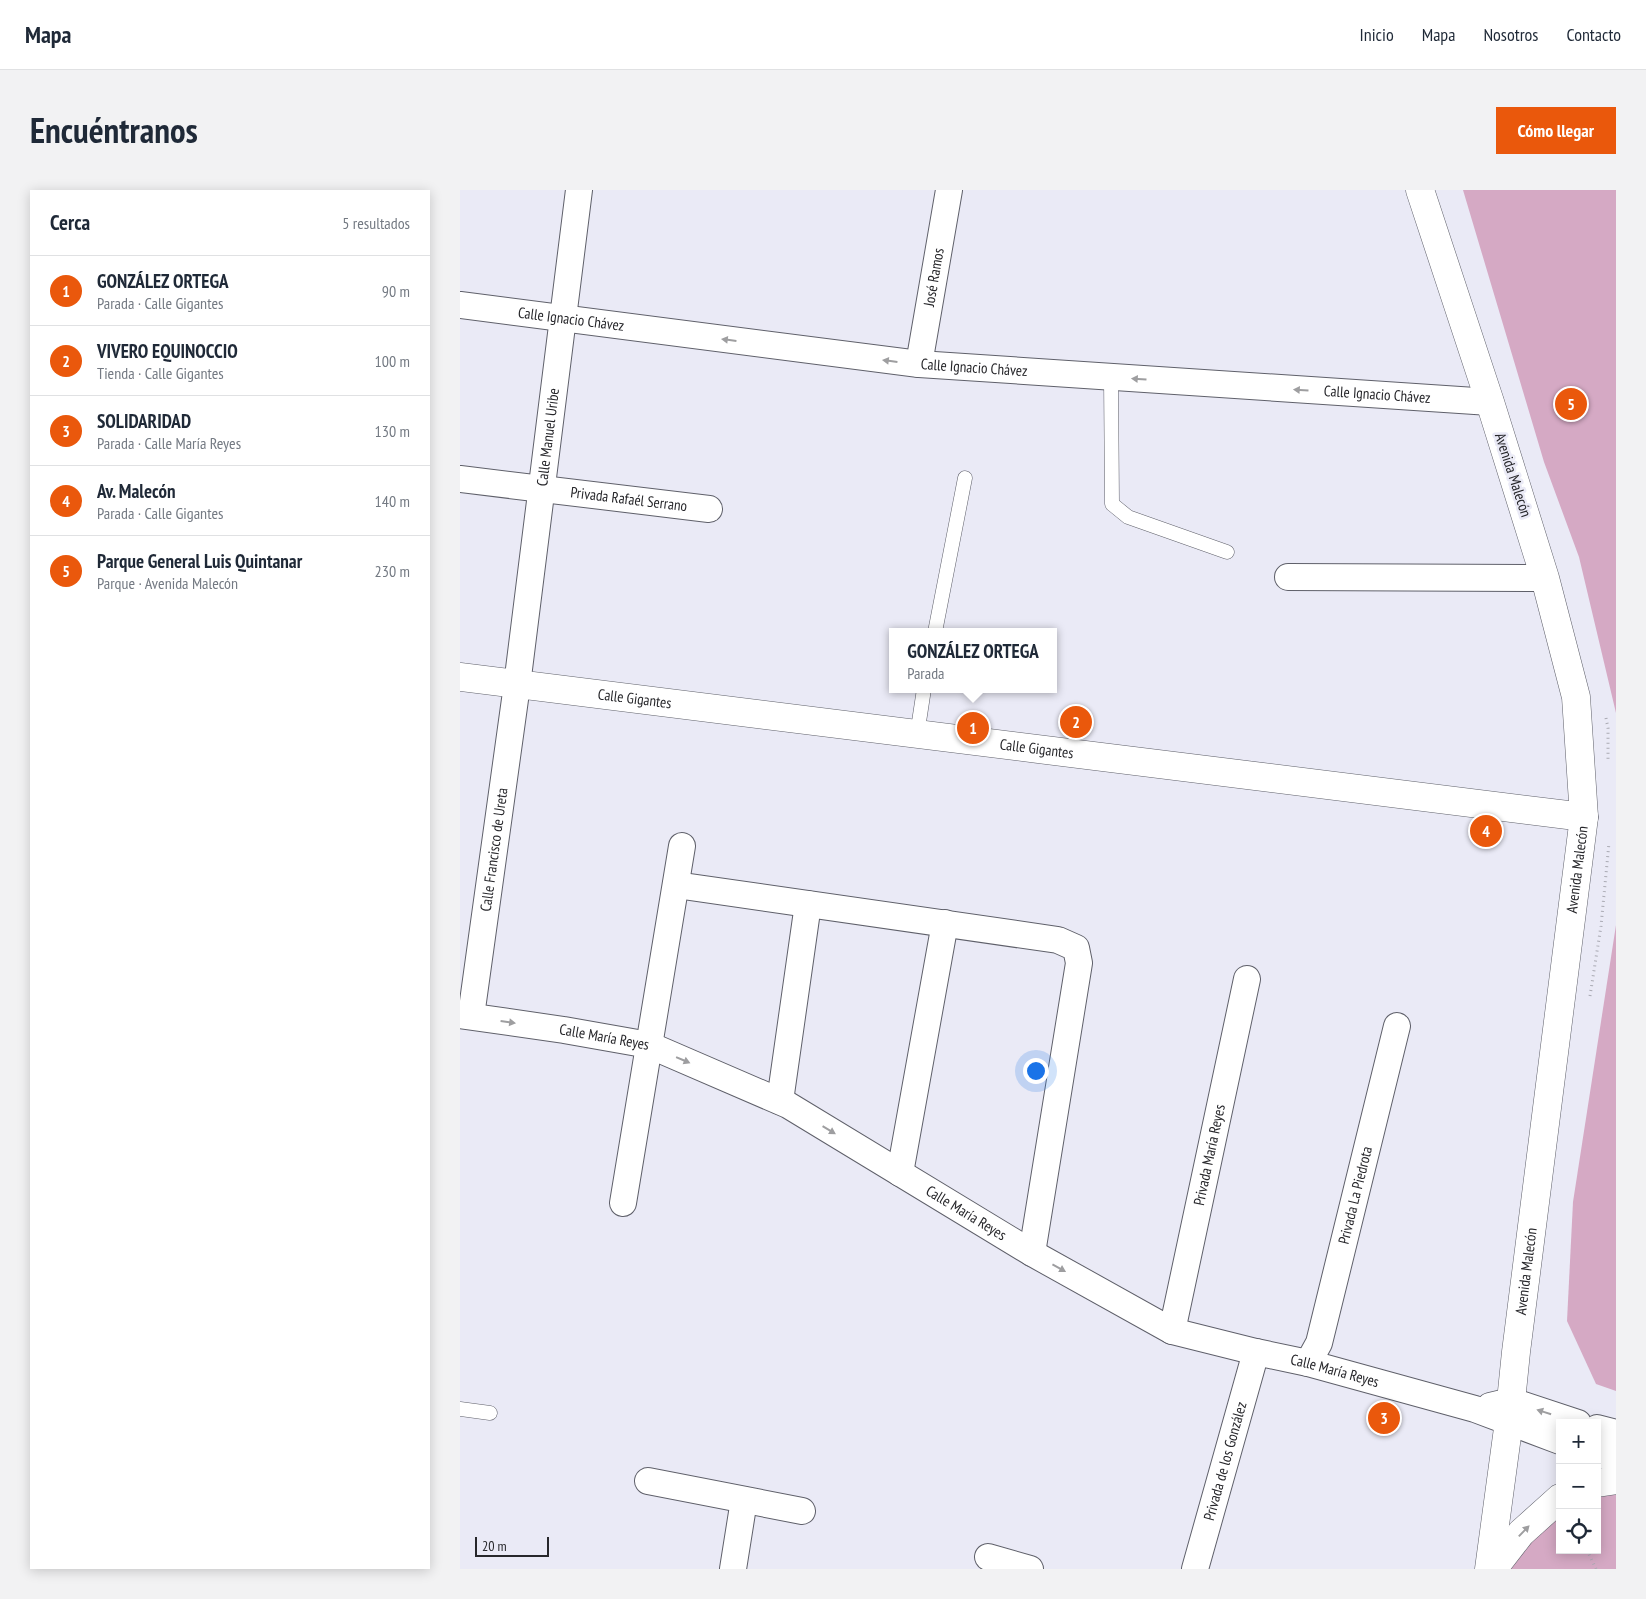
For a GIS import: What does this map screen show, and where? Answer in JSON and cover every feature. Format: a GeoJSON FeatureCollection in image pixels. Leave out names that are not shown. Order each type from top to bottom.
{"type":"FeatureCollection","features":[{"type":"Feature","properties":{"kind":"main road","name":"Avenida Malecón"},"geometry":{"type":"LineString","coordinates":[[1420,190],[1546,578],[1576,697],[1584,817],[1510,1411],[1488,1569]]}},
{"type":"Feature","properties":{"kind":"main road","name":"Calle Gigantes"},"geometry":{"type":"LineString","coordinates":[[460,678],[1584,817]]}},
{"type":"Feature","properties":{"kind":"main road"},"geometry":{"type":"LineString","coordinates":[[1601,1482],[1616,1480]]}},
{"type":"Feature","properties":{"kind":"main road"},"geometry":{"type":"LineString","coordinates":[[1493,1569],[1521,1533],[1556,1502]]}},
{"type":"Feature","properties":{"kind":"street","name":"Calle Manuel Uribe"},"geometry":{"type":"LineString","coordinates":[[517,685],[579,190]]}},
{"type":"Feature","properties":{"kind":"street","name":"José Ramos"},"geometry":{"type":"LineString","coordinates":[[919,364],[950,190]]}},
{"type":"Feature","properties":{"kind":"street","name":"Calle Ignacio Chávez"},"geometry":{"type":"LineString","coordinates":[[460,305],[919,364],[1490,402]]}},
{"type":"Feature","properties":{"kind":"street","name":"Privada Rafaél Serrano"},"geometry":{"type":"LineString","coordinates":[[460,479],[709,509]]}},
{"type":"Feature","properties":{"kind":"street"},"geometry":{"type":"LineString","coordinates":[[1288,577],[1546,578]]}},
{"type":"Feature","properties":{"kind":"street","name":"Calle Francisco de Ureta"},"geometry":{"type":"LineString","coordinates":[[465,1016],[517,685]]}},
{"type":"Feature","properties":{"kind":"street"},"geometry":{"type":"LineString","coordinates":[[623,1203],[682,846]]}},
{"type":"Feature","properties":{"kind":"street"},"geometry":{"type":"LineString","coordinates":[[676,885],[1058,940],[1076,948],[1079,963],[1032,1253]]}},
{"type":"Feature","properties":{"kind":"street"},"geometry":{"type":"LineString","coordinates":[[780,1101],[808,904]]}},
{"type":"Feature","properties":{"kind":"street"},"geometry":{"type":"LineString","coordinates":[[900,1173],[945,923]]}},
{"type":"Feature","properties":{"kind":"street","name":"Privada María Reyes"},"geometry":{"type":"LineString","coordinates":[[1172,1331],[1247,979]]}},
{"type":"Feature","properties":{"kind":"street","name":"Calle María Reyes"},"geometry":{"type":"LineString","coordinates":[[465,1016],[564,1030],[649,1046],[780,1101],[1032,1253],[1172,1331],[1308,1363],[1476,1409],[1510,1411],[1556,1419]]}},
{"type":"Feature","properties":{"kind":"street","name":"Privada La Piedrota"},"geometry":{"type":"LineString","coordinates":[[1308,1363],[1318,1343],[1397,1026]]}},
{"type":"Feature","properties":{"kind":"street","name":"Privada de los González"},"geometry":{"type":"LineString","coordinates":[[1195,1569],[1256,1352]]}},
{"type":"Feature","properties":{"kind":"street","name":"Calle María Reyes"},"geometry":{"type":"LineString","coordinates":[[1510,1411],[1556,1439]]}},
{"type":"Feature","properties":{"kind":"street"},"geometry":{"type":"LineString","coordinates":[[1601,1429],[1616,1433]]}},
{"type":"Feature","properties":{"kind":"street"},"geometry":{"type":"LineString","coordinates":[[1601,1454],[1616,1459]]}},
{"type":"Feature","properties":{"kind":"street"},"geometry":{"type":"LineString","coordinates":[[648,1481],[802,1511]]}},
{"type":"Feature","properties":{"kind":"street"},"geometry":{"type":"LineString","coordinates":[[733,1569],[744,1500]]}},
{"type":"Feature","properties":{"kind":"street"},"geometry":{"type":"LineString","coordinates":[[988,1557],[1030,1569]]}},
{"type":"Feature","properties":{"kind":"lane"},"geometry":{"type":"LineString","coordinates":[[1111,377],[1112,504],[1128,516],[1227,552]]}},
{"type":"Feature","properties":{"kind":"lane"},"geometry":{"type":"LineString","coordinates":[[936,628],[965,478]]}},
{"type":"Feature","properties":{"kind":"lane"},"geometry":{"type":"LineString","coordinates":[[917,735],[923,693]]}},
{"type":"Feature","properties":{"kind":"lane"},"geometry":{"type":"LineString","coordinates":[[460,1409],[490,1413]]}},
{"type":"Feature","properties":{"kind":"path"},"geometry":{"type":"LineString","coordinates":[[1589,1554],[1596,1569]]}},
{"type":"Feature","properties":{"kind":"shaded area"},"geometry":{"type":"Polygon","coordinates":[[[1463,190],[1616,190],[1616,713],[1579,557],[1544,462],[1463,190]]]}},
{"type":"Feature","properties":{"kind":"shaded area"},"geometry":{"type":"Polygon","coordinates":[[[1616,925],[1616,1391],[1596,1384],[1567,1321],[1573,1202],[1616,925]]]}},
{"type":"Feature","properties":{"kind":"shaded area"},"geometry":{"type":"Polygon","coordinates":[[[1616,1478],[1616,1569],[1494,1569],[1556,1502],[1556,1554],[1601,1554],[1601,1483],[1616,1478]]]}},
{"type":"Feature","properties":{"kind":"place","name":"Parque General Luis Quintanar"},"geometry":{"type":"Point","coordinates":[1571,404]}},
{"type":"Feature","properties":{"kind":"place","name":"VIVERO EQUINOCCIO"},"geometry":{"type":"Point","coordinates":[1076,722]}},
{"type":"Feature","properties":{"kind":"place","name":"GONZÁLEZ ORTEGA"},"geometry":{"type":"Point","coordinates":[973,728]}},
{"type":"Feature","properties":{"kind":"place","name":"Av. Malecón"},"geometry":{"type":"Point","coordinates":[1486,831]}},
{"type":"Feature","properties":{"kind":"place","name":"SOLIDARIDAD"},"geometry":{"type":"Point","coordinates":[1384,1418]}}]}
